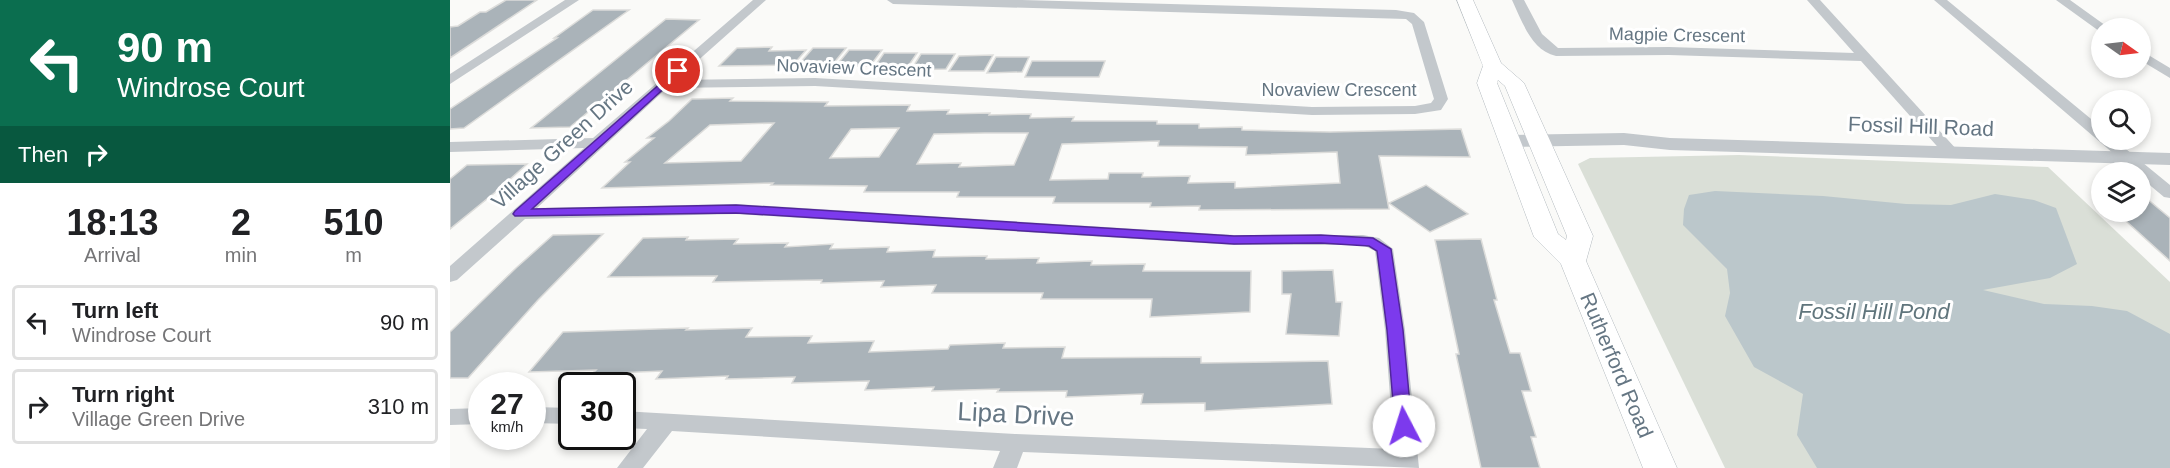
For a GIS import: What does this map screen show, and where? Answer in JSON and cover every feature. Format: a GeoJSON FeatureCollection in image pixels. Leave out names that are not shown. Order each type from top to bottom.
{"type":"FeatureCollection","features":[{"type":"Feature","properties":{"kind":"main road","name":"Rutherford Road"},"geometry":{"type":"LineString","coordinates":[[1465,0],[1493,66],[1514,83],[1580,236],[1573,261]]}},
{"type":"Feature","properties":{"kind":"main road","name":"Rutherford Road"},"geometry":{"type":"LineString","coordinates":[[1493,66],[1487,83],[1547,237],[1573,261],[1660,468]]}},
{"type":"Feature","properties":{"kind":"street"},"geometry":{"type":"LineString","coordinates":[[450,80],[573,0]]}},
{"type":"Feature","properties":{"kind":"street","name":"Village Green Drive"},"geometry":{"type":"LineString","coordinates":[[450,276],[760,0]]}},
{"type":"Feature","properties":{"kind":"street","name":"Novaview Crescent"},"geometry":{"type":"LineString","coordinates":[[663,84],[815,82],[1312,111],[1415,110],[1436,107],[1441,99],[1418,21],[1410,16],[894,0]]}},
{"type":"Feature","properties":{"kind":"street","name":"Magpie Crescent"},"geometry":{"type":"LineString","coordinates":[[1518,0],[1539,40],[1545,48],[1556,52],[1669,51],[1864,57]]}},
{"type":"Feature","properties":{"kind":"street"},"geometry":{"type":"LineString","coordinates":[[1813,0],[1950,152]]}},
{"type":"Feature","properties":{"kind":"street"},"geometry":{"type":"LineString","coordinates":[[1940,0],[2091,127]]}},
{"type":"Feature","properties":{"kind":"street"},"geometry":{"type":"LineString","coordinates":[[2062,0],[2091,20]]}},
{"type":"Feature","properties":{"kind":"street"},"geometry":{"type":"LineString","coordinates":[[2151,61],[2170,74]]}},
{"type":"Feature","properties":{"kind":"street"},"geometry":{"type":"LineString","coordinates":[[450,147],[597,143]]}},
{"type":"Feature","properties":{"kind":"street","name":"Fossil Hill Road"},"geometry":{"type":"LineString","coordinates":[[1512,146],[1629,149],[1670,144],[2170,159]]}},
{"type":"Feature","properties":{"kind":"street"},"geometry":{"type":"LineString","coordinates":[[2118,150],[2170,193]]}},
{"type":"Feature","properties":{"kind":"street"},"geometry":{"type":"LineString","coordinates":[[519,214],[736,209],[1234,240],[1321,239],[1373,242],[1384,249],[1389,281],[1407,464]]}},
{"type":"Feature","properties":{"kind":"street"},"geometry":{"type":"LineString","coordinates":[[450,417],[468,416]]}},
{"type":"Feature","properties":{"kind":"street","name":"Lipa Drive"},"geometry":{"type":"LineString","coordinates":[[636,420],[1407,464]]}},
{"type":"Feature","properties":{"kind":"street"},"geometry":{"type":"LineString","coordinates":[[629,468],[666,422]]}},
{"type":"Feature","properties":{"kind":"street"},"geometry":{"type":"LineString","coordinates":[[1005,468],[1015,443]]}},
{"type":"Feature","properties":{"kind":"shaded area","name":"Fossil Hill Pond"},"geometry":{"type":"Polygon","coordinates":[[[1739,155],[2048,167],[2091,208],[2091,222],[2106,222],[2170,282],[2170,468],[1725,468],[1578,164],[1590,158],[1739,155]]]}},
{"type":"Feature","properties":{"kind":"water","name":"Fossil Hill Pond"},"geometry":{"type":"Polygon","coordinates":[[[1715,191],[1951,205],[1995,194],[2034,200],[2056,208],[2077,264],[2050,278],[1983,290],[2044,304],[2092,306],[2127,311],[2170,334],[2170,468],[1817,468],[1797,435],[1803,394],[1754,367],[1725,316],[1730,293],[1727,269],[1683,225],[1684,209],[1689,195],[1715,191]]]}},
{"type":"Feature","properties":{"kind":"building"},"geometry":{"type":"Polygon","coordinates":[[[506,0],[537,0],[450,58],[450,27],[458,26],[480,12],[486,12],[506,0]]]}},
{"type":"Feature","properties":{"kind":"building"},"geometry":{"type":"Polygon","coordinates":[[[593,10],[629,10],[464,128],[450,129],[450,109],[557,38],[554,38],[593,10]]]}},
{"type":"Feature","properties":{"kind":"building"},"geometry":{"type":"Polygon","coordinates":[[[666,19],[699,20],[570,127],[531,128],[666,19]]]}},
{"type":"Feature","properties":{"kind":"building"},"geometry":{"type":"Polygon","coordinates":[[[772,47],[769,51],[806,50],[793,65],[719,66],[737,48],[772,47]]]}},
{"type":"Feature","properties":{"kind":"building"},"geometry":{"type":"Polygon","coordinates":[[[813,48],[846,48],[833,64],[799,64],[813,48]]]}},
{"type":"Feature","properties":{"kind":"building"},"geometry":{"type":"Polygon","coordinates":[[[849,50],[882,50],[870,66],[836,66],[849,50]]]}},
{"type":"Feature","properties":{"kind":"building"},"geometry":{"type":"Polygon","coordinates":[[[884,53],[917,53],[907,68],[873,69],[884,53]]]}},
{"type":"Feature","properties":{"kind":"building"},"geometry":{"type":"Polygon","coordinates":[[[921,54],[955,54],[946,69],[911,70],[921,54]]]}},
{"type":"Feature","properties":{"kind":"building"},"geometry":{"type":"Polygon","coordinates":[[[993,55],[984,71],[949,71],[959,56],[993,55]]]}},
{"type":"Feature","properties":{"kind":"building"},"geometry":{"type":"Polygon","coordinates":[[[996,57],[1029,57],[1022,72],[987,73],[996,57]]]}},
{"type":"Feature","properties":{"kind":"building"},"geometry":{"type":"Polygon","coordinates":[[[1032,61],[1105,61],[1099,77],[1025,77],[1032,61]]]}},
{"type":"Feature","properties":{"kind":"building"},"geometry":{"type":"Polygon","coordinates":[[[733,98],[730,101],[828,102],[825,106],[910,105],[907,111],[949,110],[947,114],[1031,114],[1030,118],[1074,117],[1072,121],[1157,121],[1157,124],[1199,124],[1199,128],[1242,127],[1242,130],[1330,132],[1461,129],[1470,157],[1379,156],[1389,209],[1199,210],[1200,206],[1150,207],[1151,203],[1053,203],[1055,197],[957,197],[959,192],[864,192],[867,186],[771,185],[773,183],[602,188],[630,162],[625,162],[654,138],[647,138],[692,99],[733,98]],[[774,123],[710,125],[665,163],[741,161],[774,123]],[[899,128],[851,129],[830,158],[879,157],[899,128]],[[985,133],[934,134],[917,164],[961,163],[959,167],[1014,165],[1028,133],[985,133]],[[1159,141],[1062,144],[1050,180],[1108,179],[1109,173],[1143,173],[1142,177],[1190,176],[1188,183],[1235,182],[1235,188],[1340,183],[1337,152],[1246,155],[1247,147],[1158,146],[1159,141]]]}},
{"type":"Feature","properties":{"kind":"building"},"geometry":{"type":"Polygon","coordinates":[[[527,164],[450,229],[450,179],[467,165],[527,164]]]}},
{"type":"Feature","properties":{"kind":"building"},"geometry":{"type":"Polygon","coordinates":[[[1426,185],[1468,214],[1430,232],[1389,203],[1426,185]]]}},
{"type":"Feature","properties":{"kind":"building"},"geometry":{"type":"Polygon","coordinates":[[[2151,202],[2170,218],[2170,261],[2127,222],[2151,222],[2151,202]]]}},
{"type":"Feature","properties":{"kind":"building"},"geometry":{"type":"Polygon","coordinates":[[[603,234],[538,300],[473,372],[468,372],[468,378],[450,378],[450,332],[553,235],[603,234]]]}},
{"type":"Feature","properties":{"kind":"building"},"geometry":{"type":"Polygon","coordinates":[[[688,237],[686,240],[738,239],[734,244],[788,243],[785,247],[833,244],[830,249],[889,247],[887,252],[935,250],[933,257],[1039,258],[1037,263],[1092,261],[1091,265],[1145,264],[1143,271],[1251,271],[1250,312],[1150,317],[1152,299],[1041,299],[1043,293],[932,293],[936,285],[881,287],[884,281],[713,282],[717,276],[608,277],[643,238],[688,237]]]}},
{"type":"Feature","properties":{"kind":"building"},"geometry":{"type":"Polygon","coordinates":[[[1481,239],[1497,300],[1494,300],[1510,353],[1520,353],[1531,391],[1522,391],[1536,437],[1531,437],[1540,468],[1481,468],[1456,354],[1459,354],[1435,240],[1481,239]]]}},
{"type":"Feature","properties":{"kind":"building"},"geometry":{"type":"Polygon","coordinates":[[[1333,270],[1336,302],[1342,302],[1339,336],[1286,334],[1291,294],[1282,294],[1282,271],[1333,270]]]}},
{"type":"Feature","properties":{"kind":"building"},"geometry":{"type":"Polygon","coordinates":[[[752,328],[746,337],[812,336],[808,343],[874,341],[869,352],[948,349],[950,345],[1005,343],[1003,348],[1065,347],[1062,358],[1201,357],[1201,363],[1328,361],[1332,404],[1205,411],[1205,403],[1141,404],[1143,394],[1066,397],[1067,391],[997,392],[999,389],[932,391],[934,387],[865,390],[869,381],[792,383],[795,377],[726,379],[728,376],[656,379],[662,371],[529,372],[563,332],[752,328]]]}},
{"type":"Feature","properties":{"kind":"route"},"geometry":{"type":"LineString","coordinates":[[678,71],[519,214],[736,209],[1234,240],[1321,239],[1373,242],[1384,249],[1395,330],[1404,426]]}}]}
